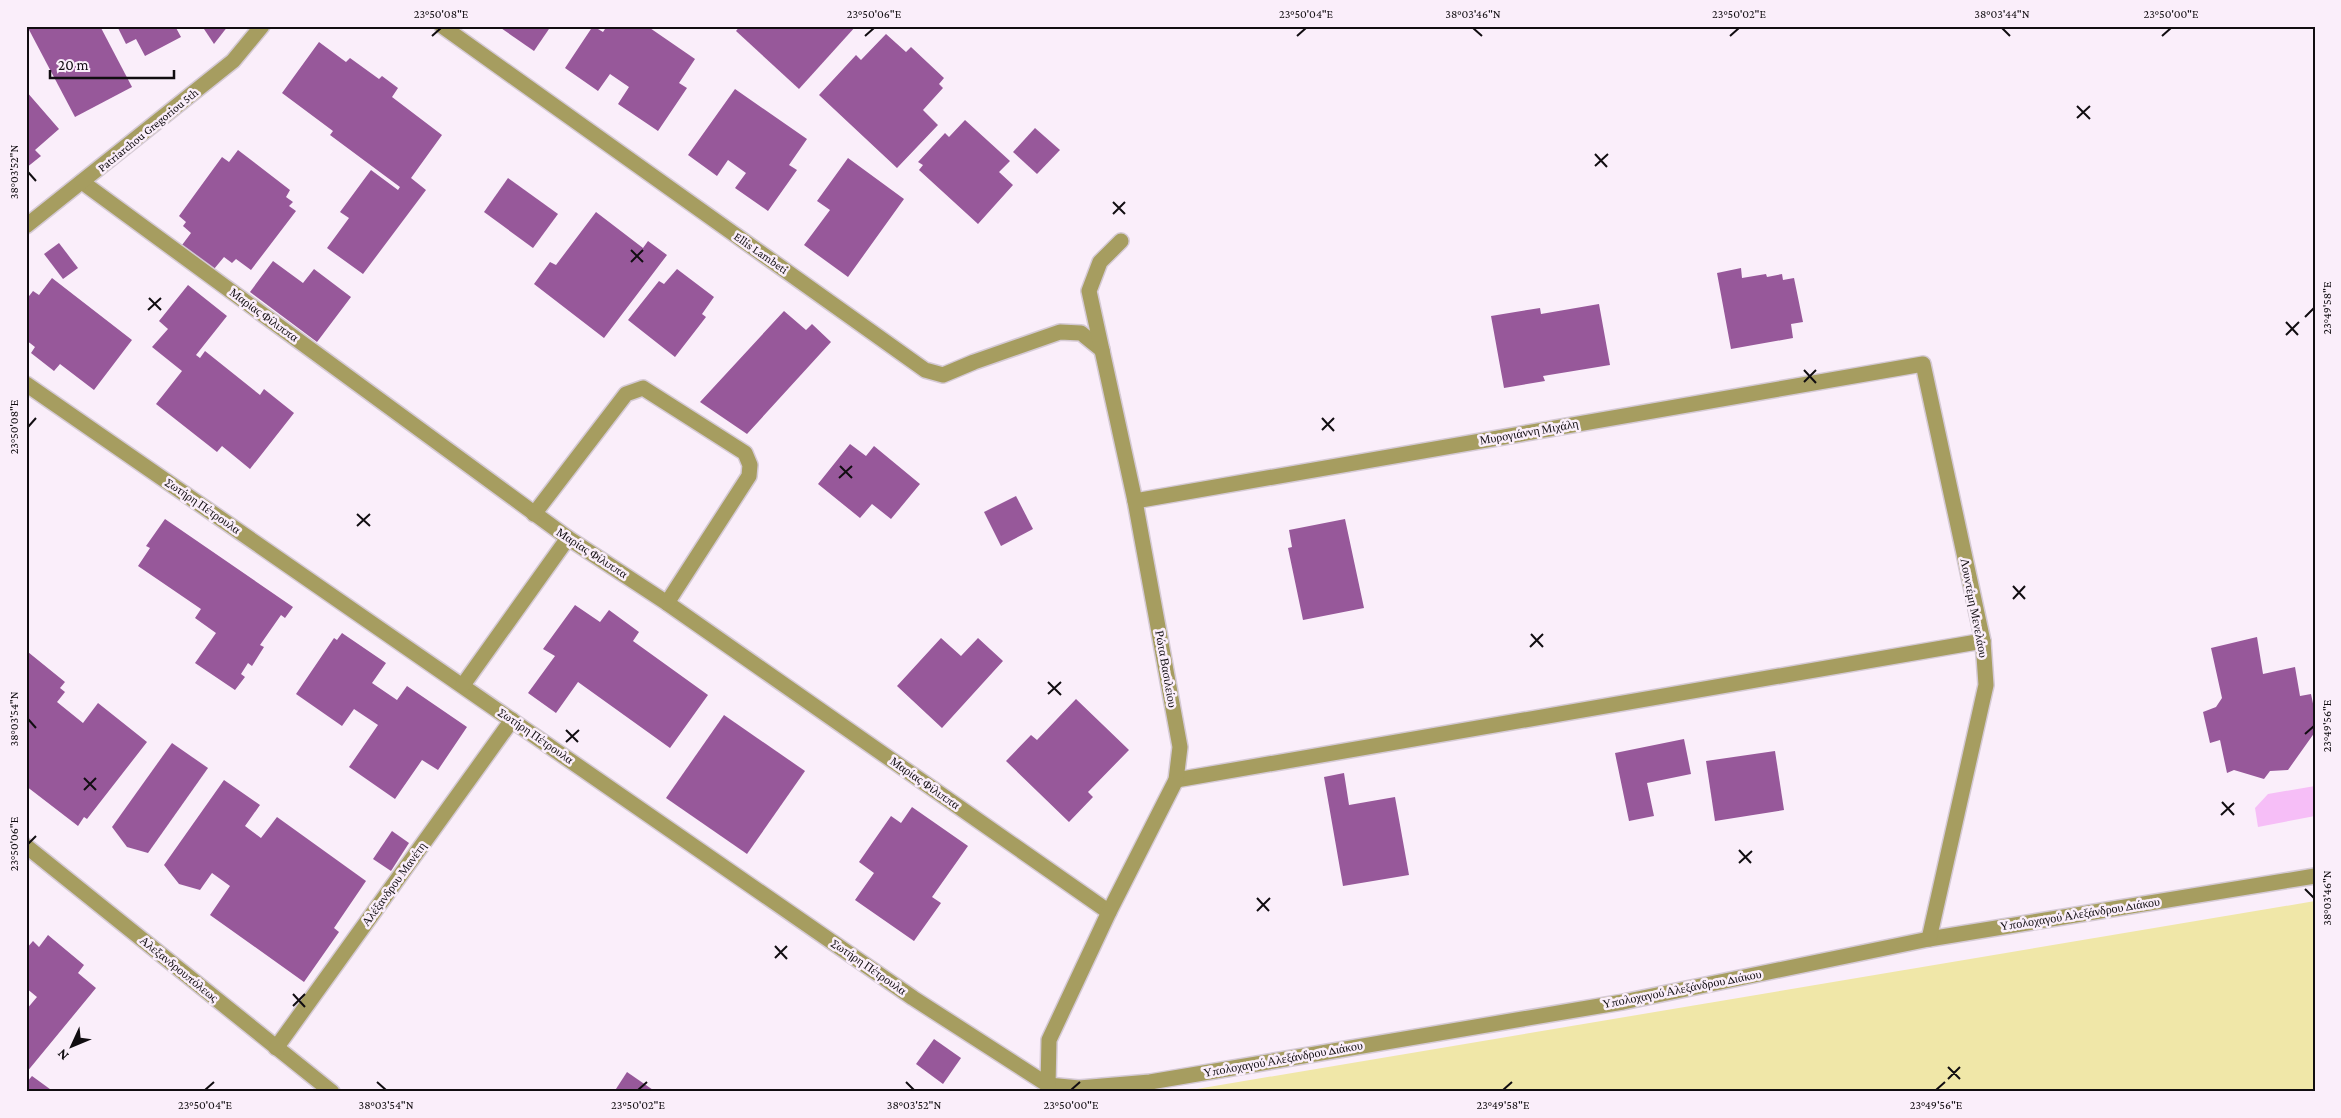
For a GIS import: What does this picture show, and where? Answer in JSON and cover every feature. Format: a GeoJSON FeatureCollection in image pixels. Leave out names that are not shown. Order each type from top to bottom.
{"type":"FeatureCollection","features":[{"type":"Feature","properties":{"kind":"street","name":"Patriarchou Gregoriou 5th"},"geometry":{"type":"LineString","coordinates":[[26,226],[233,61],[262,26]]}},
{"type":"Feature","properties":{"kind":"street","name":"Ellis Lambeti"},"geometry":{"type":"LineString","coordinates":[[442,26],[925,370],[943,375],[974,362],[1060,332],[1081,334],[1102,350]]}},
{"type":"Feature","properties":{"kind":"street","name":"Μαρίας Φίλιππα"},"geometry":{"type":"LineString","coordinates":[[82,182],[534,514],[667,603],[1110,912]]}},
{"type":"Feature","properties":{"kind":"street","name":"Ρώτα Βασιλείου"},"geometry":{"type":"LineString","coordinates":[[1042,1088],[1049,1040],[1176,780],[1180,747],[1135,501],[1089,291],[1100,262],[1122,241]]}},
{"type":"Feature","properties":{"kind":"street","name":"Μυρογιάννη Μιχάλη"},"geometry":{"type":"LineString","coordinates":[[1135,501],[1923,364]]}},
{"type":"Feature","properties":{"kind":"street","name":"Λουντέμη Μενελάου"},"geometry":{"type":"LineString","coordinates":[[1923,364],[1983,641],[1986,685],[1929,939]]}},
{"type":"Feature","properties":{"kind":"street","name":"Σωτήρη Πέτρουλα"},"geometry":{"type":"LineString","coordinates":[[26,384],[464,685],[1042,1088]]}},
{"type":"Feature","properties":{"kind":"street"},"geometry":{"type":"LineString","coordinates":[[534,514],[626,394],[634,389],[643,388],[745,453],[750,465],[749,476],[667,603]]}},
{"type":"Feature","properties":{"kind":"street"},"geometry":{"type":"LineString","coordinates":[[464,685],[568,538]]}},
{"type":"Feature","properties":{"kind":"street"},"geometry":{"type":"LineString","coordinates":[[1176,780],[1983,641]]}},
{"type":"Feature","properties":{"kind":"street","name":"Αλέξανδρου Μανέτη"},"geometry":{"type":"LineString","coordinates":[[276,1048],[512,720]]}},
{"type":"Feature","properties":{"kind":"street","name":"Αλεξανδρουπόλεως"},"geometry":{"type":"LineString","coordinates":[[26,846],[332,1092]]}},
{"type":"Feature","properties":{"kind":"street","name":"Υπολοχαγού Αλεξάνδρου Διάκου"},"geometry":{"type":"LineString","coordinates":[[1042,1088],[1079,1088],[1150,1082],[1623,1002],[1929,939],[2315,876]]}},
{"type":"Feature","properties":{"kind":"shaded area"},"geometry":{"type":"Polygon","coordinates":[[[2315,786],[2315,816],[2258,827],[2255,808],[2268,794],[2315,786]]]}},
{"type":"Feature","properties":{"kind":"shaded area"},"geometry":{"type":"Polygon","coordinates":[[[2315,901],[2315,1092],[1179,1092],[2315,901]]]}},
{"type":"Feature","properties":{"kind":"building"},"geometry":{"type":"Polygon","coordinates":[[[27,26],[100,26],[132,87],[75,117],[27,26]]]}},
{"type":"Feature","properties":{"kind":"building"},"geometry":{"type":"Polygon","coordinates":[[[117,26],[175,26],[181,37],[145,56],[136,39],[126,44],[117,26]]]}},
{"type":"Feature","properties":{"kind":"building"},"geometry":{"type":"Polygon","coordinates":[[[202,26],[228,26],[214,44],[202,26]]]}},
{"type":"Feature","properties":{"kind":"building"},"geometry":{"type":"Polygon","coordinates":[[[498,26],[551,26],[534,51],[498,26]]]}},
{"type":"Feature","properties":{"kind":"building"},"geometry":{"type":"Polygon","coordinates":[[[593,26],[603,32],[607,26],[647,26],[695,59],[679,83],[687,88],[658,131],[618,104],[629,87],[610,74],[598,91],[565,68],[593,26]]]}},
{"type":"Feature","properties":{"kind":"building"},"geometry":{"type":"Polygon","coordinates":[[[740,26],[856,26],[799,89],[736,31],[740,26]]]}},
{"type":"Feature","properties":{"kind":"building"},"geometry":{"type":"Polygon","coordinates":[[[886,34],[906,52],[911,47],[944,78],[939,84],[943,88],[923,110],[938,125],[897,168],[819,95],[856,55],[861,60],[886,34]]]}},
{"type":"Feature","properties":{"kind":"building"},"geometry":{"type":"Polygon","coordinates":[[[319,42],[346,62],[350,58],[379,79],[382,76],[398,88],[392,97],[442,135],[411,178],[426,190],[363,274],[327,248],[349,218],[340,212],[371,170],[398,190],[400,187],[330,135],[333,131],[282,93],[319,42]]]}},
{"type":"Feature","properties":{"kind":"building"},"geometry":{"type":"Polygon","coordinates":[[[735,89],[807,139],[789,165],[797,170],[768,211],[735,188],[746,173],[728,160],[717,176],[688,155],[735,89]]]}},
{"type":"Feature","properties":{"kind":"building"},"geometry":{"type":"Polygon","coordinates":[[[26,91],[59,129],[35,150],[41,156],[26,168],[26,91]]]}},
{"type":"Feature","properties":{"kind":"building"},"geometry":{"type":"Polygon","coordinates":[[[965,120],[1010,161],[999,172],[1013,185],[978,224],[919,170],[923,165],[918,162],[945,133],[949,137],[965,120]]]}},
{"type":"Feature","properties":{"kind":"building"},"geometry":{"type":"Polygon","coordinates":[[[1035,128],[1060,150],[1037,174],[1013,152],[1035,128]]]}},
{"type":"Feature","properties":{"kind":"building"},"geometry":{"type":"Polygon","coordinates":[[[238,150],[290,190],[286,197],[293,202],[289,206],[296,211],[251,270],[236,259],[232,263],[224,257],[214,269],[182,245],[191,233],[183,226],[186,222],[179,216],[222,157],[229,162],[238,150]]]}},
{"type":"Feature","properties":{"kind":"building"},"geometry":{"type":"Polygon","coordinates":[[[848,158],[904,199],[848,277],[804,245],[830,210],[817,201],[848,158]]]}},
{"type":"Feature","properties":{"kind":"building"},"geometry":{"type":"Polygon","coordinates":[[[508,178],[558,214],[533,248],[484,212],[508,178]]]}},
{"type":"Feature","properties":{"kind":"building"},"geometry":{"type":"Polygon","coordinates":[[[596,212],[643,248],[648,241],[667,255],[604,338],[534,284],[550,262],[556,265],[596,212]]]}},
{"type":"Feature","properties":{"kind":"building"},"geometry":{"type":"Polygon","coordinates":[[[59,243],[78,268],[63,279],[44,254],[59,243]]]}},
{"type":"Feature","properties":{"kind":"building"},"geometry":{"type":"Polygon","coordinates":[[[273,261],[303,283],[314,269],[351,297],[317,342],[250,292],[273,261]]]}},
{"type":"Feature","properties":{"kind":"building"},"geometry":{"type":"Polygon","coordinates":[[[1741,268],[1742,278],[1766,274],[1767,277],[1782,274],[1783,280],[1794,278],[1803,322],[1791,324],[1793,338],[1731,349],[1717,273],[1741,268]]]}},
{"type":"Feature","properties":{"kind":"building"},"geometry":{"type":"Polygon","coordinates":[[[677,269],[714,297],[702,314],[706,317],[675,357],[628,320],[659,281],[664,284],[677,269]]]}},
{"type":"Feature","properties":{"kind":"building"},"geometry":{"type":"Polygon","coordinates":[[[52,278],[132,340],[94,390],[60,364],[54,371],[31,353],[35,347],[26,340],[26,300],[33,291],[39,295],[52,278]]]}},
{"type":"Feature","properties":{"kind":"building"},"geometry":{"type":"Polygon","coordinates":[[[188,285],[227,316],[196,355],[200,358],[205,351],[260,395],[264,389],[294,413],[250,469],[222,446],[217,452],[156,404],[182,371],[152,347],[168,329],[159,321],[188,285]]]}},
{"type":"Feature","properties":{"kind":"building"},"geometry":{"type":"Polygon","coordinates":[[[1599,304],[1610,365],[1543,376],[1545,381],[1504,388],[1491,316],[1540,308],[1541,314],[1599,304]]]}},
{"type":"Feature","properties":{"kind":"building"},"geometry":{"type":"Polygon","coordinates":[[[784,311],[806,330],[812,324],[831,342],[747,434],[700,402],[784,311]]]}},
{"type":"Feature","properties":{"kind":"building"},"geometry":{"type":"Polygon","coordinates":[[[850,444],[866,456],[874,446],[920,484],[891,519],[872,504],[860,518],[818,484],[850,444]]]}},
{"type":"Feature","properties":{"kind":"building"},"geometry":{"type":"Polygon","coordinates":[[[1016,496],[1033,529],[1001,546],[984,512],[1016,496]]]}},
{"type":"Feature","properties":{"kind":"building"},"geometry":{"type":"Polygon","coordinates":[[[165,519],[293,607],[285,618],[281,615],[260,645],[264,647],[252,666],[248,663],[241,674],[245,677],[235,690],[195,663],[216,633],[195,618],[201,609],[138,566],[150,548],[146,546],[165,519]]]}},
{"type":"Feature","properties":{"kind":"building"},"geometry":{"type":"Polygon","coordinates":[[[1345,519],[1364,608],[1303,620],[1288,548],[1292,547],[1289,530],[1345,519]]]}},
{"type":"Feature","properties":{"kind":"building"},"geometry":{"type":"Polygon","coordinates":[[[575,605],[600,622],[609,610],[639,632],[633,641],[708,695],[670,748],[578,682],[556,713],[528,693],[555,656],[543,649],[575,605]]]}},
{"type":"Feature","properties":{"kind":"building"},"geometry":{"type":"Polygon","coordinates":[[[342,633],[386,663],[372,683],[397,700],[407,686],[467,727],[438,770],[422,760],[395,799],[349,767],[378,725],[354,709],[342,726],[296,694],[334,638],[337,640],[342,633]]]}},
{"type":"Feature","properties":{"kind":"building"},"geometry":{"type":"Polygon","coordinates":[[[2257,637],[2263,674],[2295,667],[2300,696],[2311,694],[2315,713],[2315,732],[2288,770],[2270,771],[2264,779],[2234,770],[2227,773],[2220,740],[2210,743],[2203,712],[2216,707],[2222,698],[2211,648],[2257,637]]]}},
{"type":"Feature","properties":{"kind":"building"},"geometry":{"type":"Polygon","coordinates":[[[941,638],[961,656],[978,638],[1003,661],[942,728],[897,686],[941,638]]]}},
{"type":"Feature","properties":{"kind":"building"},"geometry":{"type":"Polygon","coordinates":[[[28,652],[65,682],[60,688],[65,692],[57,702],[83,723],[98,703],[147,742],[87,819],[84,817],[78,826],[26,786],[26,655],[28,652]]]}},
{"type":"Feature","properties":{"kind":"building"},"geometry":{"type":"Polygon","coordinates":[[[1076,699],[1129,750],[1088,792],[1093,797],[1069,822],[1006,761],[1031,735],[1037,740],[1076,699]]]}},
{"type":"Feature","properties":{"kind":"building"},"geometry":{"type":"Polygon","coordinates":[[[724,715],[805,771],[747,854],[666,798],[724,715]]]}},
{"type":"Feature","properties":{"kind":"building"},"geometry":{"type":"Polygon","coordinates":[[[1684,739],[1691,774],[1647,783],[1654,816],[1629,821],[1615,753],[1684,739]]]}},
{"type":"Feature","properties":{"kind":"building"},"geometry":{"type":"Polygon","coordinates":[[[172,743],[208,768],[148,853],[127,847],[112,827],[172,743]]]}},
{"type":"Feature","properties":{"kind":"building"},"geometry":{"type":"Polygon","coordinates":[[[1775,751],[1784,810],[1715,821],[1706,761],[1775,751]]]}},
{"type":"Feature","properties":{"kind":"building"},"geometry":{"type":"Polygon","coordinates":[[[1344,773],[1349,805],[1395,797],[1409,875],[1343,886],[1324,777],[1344,773]]]}},
{"type":"Feature","properties":{"kind":"building"},"geometry":{"type":"Polygon","coordinates":[[[224,780],[260,805],[245,826],[261,838],[277,817],[366,881],[334,928],[339,932],[304,982],[210,915],[230,886],[212,873],[200,890],[179,884],[164,865],[224,780]]]}},
{"type":"Feature","properties":{"kind":"building"},"geometry":{"type":"Polygon","coordinates":[[[912,807],[968,846],[932,897],[941,903],[914,941],[855,900],[874,873],[859,862],[891,816],[901,823],[912,807]]]}},
{"type":"Feature","properties":{"kind":"building"},"geometry":{"type":"Polygon","coordinates":[[[392,831],[409,843],[391,871],[373,859],[392,831]]]}},
{"type":"Feature","properties":{"kind":"building"},"geometry":{"type":"Polygon","coordinates":[[[48,935],[84,965],[78,973],[96,988],[26,1073],[26,1010],[37,997],[26,988],[26,949],[33,941],[39,947],[48,935]]]}},
{"type":"Feature","properties":{"kind":"building"},"geometry":{"type":"Polygon","coordinates":[[[934,1039],[961,1058],[943,1084],[916,1064],[934,1039]]]}},
{"type":"Feature","properties":{"kind":"building"},"geometry":{"type":"Polygon","coordinates":[[[627,1072],[656,1092],[614,1092],[627,1072]]]}},
{"type":"Feature","properties":{"kind":"building"},"geometry":{"type":"Polygon","coordinates":[[[32,1076],[54,1092],[26,1092],[26,1083],[32,1076]]]}}]}
